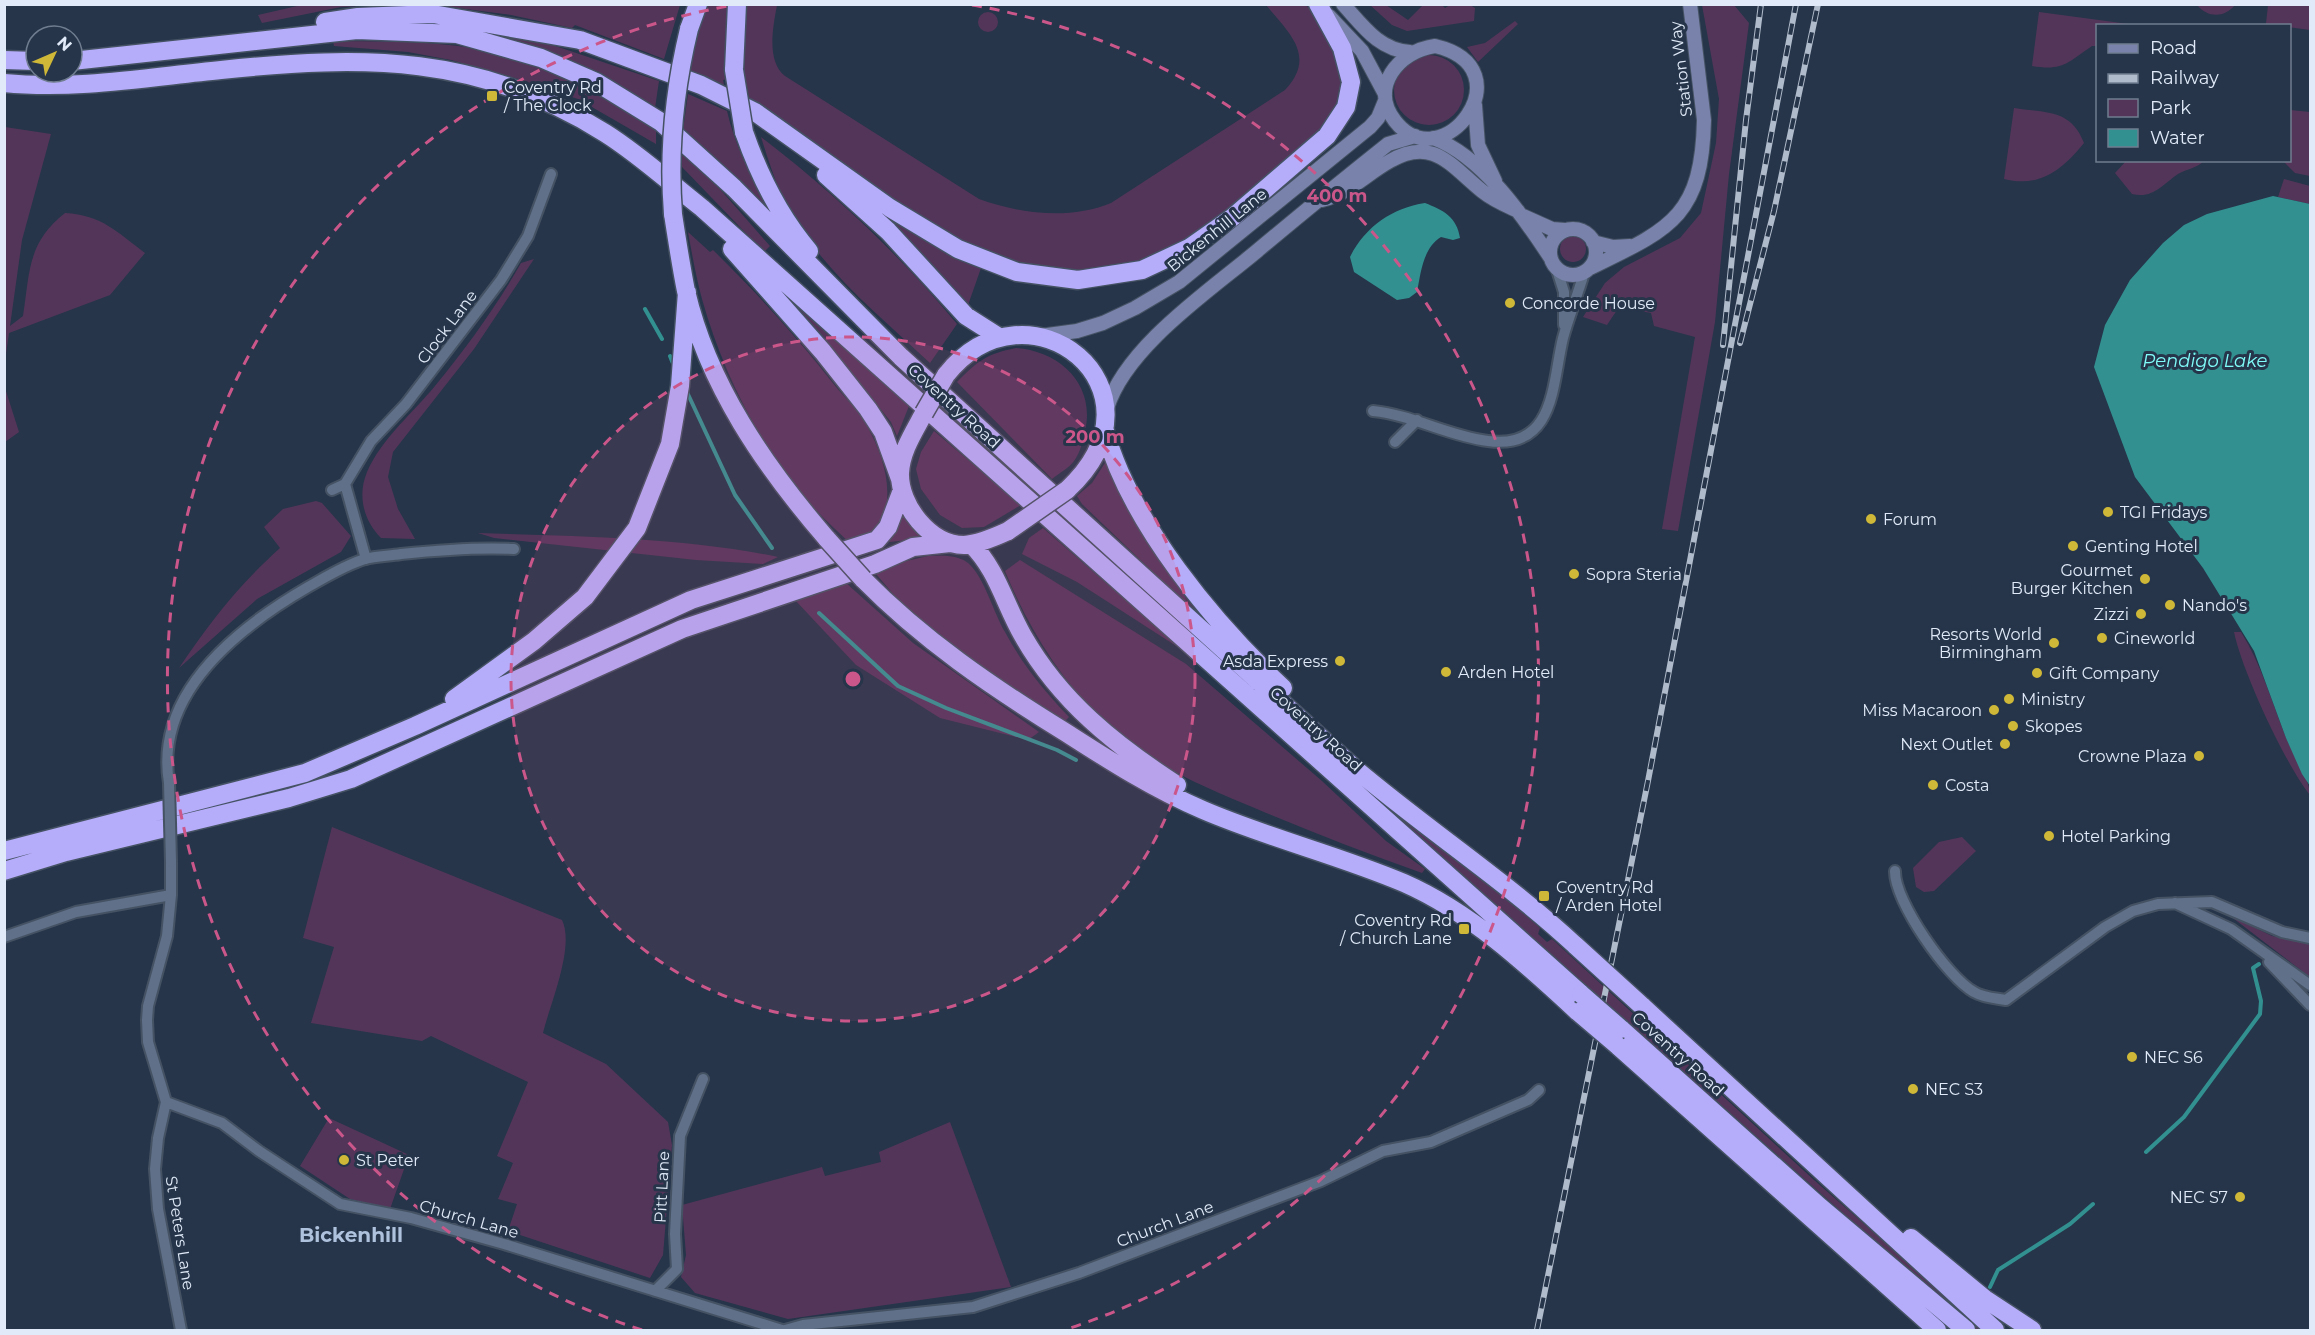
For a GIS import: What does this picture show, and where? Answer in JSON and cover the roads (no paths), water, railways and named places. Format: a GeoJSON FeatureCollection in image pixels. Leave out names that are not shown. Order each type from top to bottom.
{"type":"FeatureCollection","features":[{"type":"Feature","properties":{"kind":"highway"},"geometry":{"type":"LineString","coordinates":[[698,4],[689,28],[673,111],[670,166],[674,214],[687,292],[702,342],[739,420],[789,495],[827,539],[889,606],[946,654],[1111,764],[1202,810],[1378,873],[1435,899],[1494,938],[1580,1003]]}},
{"type":"Feature","properties":{"kind":"highway"},"geometry":{"type":"LineString","coordinates":[[737,4],[734,70],[744,132],[760,175],[800,240],[846,291],[954,396],[1020,466]]}},
{"type":"Feature","properties":{"kind":"highway"},"geometry":{"type":"LineString","coordinates":[[84,60],[228,44],[267,32],[358,17],[433,14],[580,40],[701,85],[756,112],[890,208],[968,254],[1017,272],[1044,278],[1078,280],[1125,274],[1166,260],[1217,230],[1261,194],[1336,125],[1348,101],[1350,72],[1342,48],[1318,4]]}},
{"type":"Feature","properties":{"kind":"highway","name":"Coventry Road"},"geometry":{"type":"LineString","coordinates":[[228,44],[357,30],[457,34],[541,58],[596,82],[661,122],[734,188],[901,357],[1020,466],[1391,800],[1486,869],[1576,946],[1995,1330]]}},
{"type":"Feature","properties":{"kind":"highway"},"geometry":{"type":"LineString","coordinates":[[4,60],[24,61]]}},
{"type":"Feature","properties":{"kind":"highway","name":"Coventry Road"},"geometry":{"type":"LineString","coordinates":[[4,82],[39,86],[116,81],[335,60],[410,63],[470,75],[537,98],[606,134],[702,208],[1546,962],[1580,1003],[1619,1038],[1966,1330]]}},
{"type":"Feature","properties":{"kind":"highway"},"geometry":{"type":"LineString","coordinates":[[756,112],[888,231],[966,316],[999,337]]}},
{"type":"Feature","properties":{"kind":"highway"},"geometry":{"type":"LineString","coordinates":[[655,171],[744,262],[823,352],[883,432],[901,485],[918,520],[950,543]]}},
{"type":"Feature","properties":{"kind":"highway"},"geometry":{"type":"LineString","coordinates":[[415,726],[534,641],[585,597],[637,528],[670,444],[680,386],[687,292]]}},
{"type":"Feature","properties":{"kind":"highway"},"geometry":{"type":"LineString","coordinates":[[4,851],[305,773],[415,726],[691,600],[877,540],[888,527],[901,485],[905,451],[946,375],[972,348],[999,337],[1014,334],[1038,336],[1058,344],[1082,360],[1094,375],[1107,408],[1105,431],[1099,450],[1090,465],[1067,490],[1008,531],[971,544],[950,543],[913,547],[875,564],[682,629],[351,779],[289,798],[66,852],[4,870]]}},
{"type":"Feature","properties":{"kind":"highway"},"geometry":{"type":"LineString","coordinates":[[1105,431],[1121,478],[1136,508],[1225,627],[1304,708],[1486,869]]}},
{"type":"Feature","properties":{"kind":"highway"},"geometry":{"type":"LineString","coordinates":[[971,544],[989,565],[1023,637],[1066,697],[1109,738],[1177,785]]}},
{"type":"Feature","properties":{"kind":"highway"},"geometry":{"type":"LineString","coordinates":[[1072,737],[1142,771],[1239,813],[1377,862],[1432,887],[1479,916],[1516,946],[1546,962]]}},
{"type":"Feature","properties":{"kind":"highway"},"geometry":{"type":"LineString","coordinates":[[1619,1038],[1937,1330]]}},
{"type":"Feature","properties":{"kind":"highway"},"geometry":{"type":"LineString","coordinates":[[1846,1194],[1887,1217],[1985,1299],[2032,1330]]}},
{"type":"Feature","properties":{"kind":"highway"},"geometry":{"type":"LineString","coordinates":[[1820,1207],[1948,1330]]}},
{"type":"Feature","properties":{"kind":"main road"},"geometry":{"type":"LineString","coordinates":[[1318,4],[1362,51],[1385,98],[1387,110],[1397,124],[1415,136]]}},
{"type":"Feature","properties":{"kind":"main road"},"geometry":{"type":"LineString","coordinates":[[1343,4],[1380,43],[1400,51],[1410,52],[1435,46],[1457,54],[1471,69],[1478,93],[1475,105],[1478,145],[1499,188]]}},
{"type":"Feature","properties":{"kind":"main road","name":"Station Way"},"geometry":{"type":"LineString","coordinates":[[1587,270],[1636,246],[1666,228],[1678,216],[1693,188],[1704,138],[1703,100],[1690,4]]}},
{"type":"Feature","properties":{"kind":"main road"},"geometry":{"type":"LineString","coordinates":[[1385,98],[1392,73],[1410,52]]}},
{"type":"Feature","properties":{"kind":"main road","name":"Bickenhill Lane"},"geometry":{"type":"LineString","coordinates":[[1038,336],[1092,327],[1136,309],[1179,282],[1370,127],[1378,117],[1385,98]]}},
{"type":"Feature","properties":{"kind":"main road"},"geometry":{"type":"LineString","coordinates":[[1433,138],[1444,135],[1463,123],[1475,105]]}},
{"type":"Feature","properties":{"kind":"main road"},"geometry":{"type":"LineString","coordinates":[[1107,408],[1114,392],[1135,359],[1158,335],[1388,144],[1415,136],[1433,138],[1444,142],[1465,157],[1499,188],[1521,213],[1554,264],[1570,275],[1587,270],[1596,255],[1593,242]]}},
{"type":"Feature","properties":{"kind":"main road"},"geometry":{"type":"LineString","coordinates":[[1317,201],[1342,195],[1388,162],[1416,151],[1449,161],[1492,199],[1552,229],[1579,230],[1593,242],[1613,247],[1636,246]]}},
{"type":"Feature","properties":{"kind":"main road"},"geometry":{"type":"LineString","coordinates":[[1554,264],[1552,241],[1565,230]]}},
{"type":"Feature","properties":{"kind":"street","name":"Clock Lane"},"geometry":{"type":"LineString","coordinates":[[345,484],[371,441],[406,404],[501,280],[528,236],[551,174]]}},
{"type":"Feature","properties":{"kind":"street"},"geometry":{"type":"LineString","coordinates":[[1554,264],[1564,292],[1563,337]]}},
{"type":"Feature","properties":{"kind":"street"},"geometry":{"type":"LineString","coordinates":[[1373,411],[1394,413],[1487,441],[1521,437],[1539,424],[1550,406],[1563,337],[1587,270]]}},
{"type":"Feature","properties":{"kind":"street"},"geometry":{"type":"LineString","coordinates":[[1395,442],[1417,420]]}},
{"type":"Feature","properties":{"kind":"street"},"geometry":{"type":"LineString","coordinates":[[332,490],[345,484],[366,559]]}},
{"type":"Feature","properties":{"kind":"street","name":"St Peters Lane"},"geometry":{"type":"LineString","coordinates":[[181,1330],[158,1209],[155,1169],[158,1138],[166,1102],[148,1041],[147,1020],[148,1006],[167,936],[171,894],[168,761],[172,731],[184,698],[204,668],[228,643],[277,605],[338,571],[366,559],[476,547],[514,549]]}},
{"type":"Feature","properties":{"kind":"street"},"geometry":{"type":"LineString","coordinates":[[1895,871],[1897,891],[1910,916],[1956,975],[1975,993],[2006,1000],[2125,915],[2142,908],[2175,903],[2212,902],[2282,932],[2310,938]]}},
{"type":"Feature","properties":{"kind":"street"},"geometry":{"type":"LineString","coordinates":[[4,937],[76,912],[171,894]]}},
{"type":"Feature","properties":{"kind":"street"},"geometry":{"type":"LineString","coordinates":[[2175,903],[2231,929],[2310,985]]}},
{"type":"Feature","properties":{"kind":"street"},"geometry":{"type":"LineString","coordinates":[[2246,939],[2310,1005]]}},
{"type":"Feature","properties":{"kind":"street","name":"Pitt Lane"},"geometry":{"type":"LineString","coordinates":[[655,1291],[677,1269],[675,1234],[680,1136],[703,1079]]}},
{"type":"Feature","properties":{"kind":"street","name":"Church Lane"},"geometry":{"type":"LineString","coordinates":[[166,1102],[222,1123],[268,1157],[340,1204],[411,1218],[783,1330],[803,1325],[973,1307],[1079,1273],[1321,1181],[1383,1152],[1431,1142],[1528,1100],[1539,1090]]}},
{"type":"Feature","properties":{"kind":"water","name":"Pendigo Lake"},"geometry":{"type":"Polygon","coordinates":[[[2273,196],[2310,204],[2310,786],[2286,738],[2254,651],[2203,568],[2135,477],[2094,367],[2105,325],[2130,280],[2163,243],[2184,225],[2207,214],[2273,196]]]}},
{"type":"Feature","properties":{"kind":"water"},"geometry":{"type":"Polygon","coordinates":[[[1425,203],[1448,215],[1456,225],[1460,238],[1453,240],[1441,237],[1435,242],[1430,247],[1424,261],[1417,292],[1409,298],[1397,300],[1354,272],[1350,257],[1363,237],[1381,221],[1401,209],[1425,203]]]}},
{"type":"Feature","properties":{"kind":"waterway"},"geometry":{"type":"LineString","coordinates":[[645,309],[662,339]]}},
{"type":"Feature","properties":{"kind":"waterway"},"geometry":{"type":"LineString","coordinates":[[670,356],[674,366]]}},
{"type":"Feature","properties":{"kind":"waterway"},"geometry":{"type":"LineString","coordinates":[[686,390],[735,495],[772,548]]}},
{"type":"Feature","properties":{"kind":"waterway"},"geometry":{"type":"LineString","coordinates":[[819,613],[898,686],[946,708],[1057,750],[1076,760]]}},
{"type":"Feature","properties":{"kind":"waterway"},"geometry":{"type":"LineString","coordinates":[[2146,1152],[2184,1117],[2260,1014],[2261,1001],[2253,968],[2259,964]]}},
{"type":"Feature","properties":{"kind":"waterway"},"geometry":{"type":"LineString","coordinates":[[1990,1287],[1998,1270],[2070,1224],[2093,1204]]}},
{"type":"Feature","properties":{"kind":"railway"},"geometry":{"type":"LineString","coordinates":[[1723,345],[1746,120],[1761,4]]}},
{"type":"Feature","properties":{"kind":"railway"},"geometry":{"type":"LineString","coordinates":[[1537,1330],[1648,781],[1796,4]]}},
{"type":"Feature","properties":{"kind":"railway"},"geometry":{"type":"LineString","coordinates":[[1740,343],[1774,211],[1818,4]]}},
{"type":"Feature","properties":{"kind":"place","name":"Coventry Rd / The Clock"},"geometry":{"type":"Point","coordinates":[492,96]}},
{"type":"Feature","properties":{"kind":"place","name":"Concorde House"},"geometry":{"type":"Point","coordinates":[1510,303]}},
{"type":"Feature","properties":{"kind":"place","name":"TGI Fridays"},"geometry":{"type":"Point","coordinates":[2108,512]}},
{"type":"Feature","properties":{"kind":"place","name":"Forum"},"geometry":{"type":"Point","coordinates":[1871,519]}},
{"type":"Feature","properties":{"kind":"place","name":"Genting Hotel"},"geometry":{"type":"Point","coordinates":[2073,546]}},
{"type":"Feature","properties":{"kind":"place","name":"Sopra Steria"},"geometry":{"type":"Point","coordinates":[1574,574]}},
{"type":"Feature","properties":{"kind":"place","name":"Gourmet Burger Kitchen"},"geometry":{"type":"Point","coordinates":[2145,579]}},
{"type":"Feature","properties":{"kind":"place","name":"Nando's"},"geometry":{"type":"Point","coordinates":[2170,605]}},
{"type":"Feature","properties":{"kind":"place","name":"Zizzi"},"geometry":{"type":"Point","coordinates":[2141,614]}},
{"type":"Feature","properties":{"kind":"place","name":"Cineworld"},"geometry":{"type":"Point","coordinates":[2102,638]}},
{"type":"Feature","properties":{"kind":"place","name":"Resorts World Birmingham"},"geometry":{"type":"Point","coordinates":[2054,643]}},
{"type":"Feature","properties":{"kind":"place","name":"Asda Express"},"geometry":{"type":"Point","coordinates":[1340,661]}},
{"type":"Feature","properties":{"kind":"place","name":"Arden Hotel"},"geometry":{"type":"Point","coordinates":[1446,672]}},
{"type":"Feature","properties":{"kind":"place","name":"Gift Company"},"geometry":{"type":"Point","coordinates":[2037,673]}},
{"type":"Feature","properties":{"kind":"place","name":"Ministry"},"geometry":{"type":"Point","coordinates":[2009,699]}},
{"type":"Feature","properties":{"kind":"place","name":"Miss Macaroon"},"geometry":{"type":"Point","coordinates":[1994,710]}},
{"type":"Feature","properties":{"kind":"place","name":"Skopes"},"geometry":{"type":"Point","coordinates":[2013,726]}},
{"type":"Feature","properties":{"kind":"place","name":"Next Outlet"},"geometry":{"type":"Point","coordinates":[2005,744]}},
{"type":"Feature","properties":{"kind":"place","name":"Crowne Plaza"},"geometry":{"type":"Point","coordinates":[2199,756]}},
{"type":"Feature","properties":{"kind":"place","name":"Costa"},"geometry":{"type":"Point","coordinates":[1933,785]}},
{"type":"Feature","properties":{"kind":"place","name":"Hotel Parking"},"geometry":{"type":"Point","coordinates":[2049,836]}},
{"type":"Feature","properties":{"kind":"place","name":"Coventry Rd / Arden Hotel"},"geometry":{"type":"Point","coordinates":[1544,896]}},
{"type":"Feature","properties":{"kind":"place","name":"Coventry Rd / Church Lane"},"geometry":{"type":"Point","coordinates":[1464,929]}},
{"type":"Feature","properties":{"kind":"place","name":"NEC S6"},"geometry":{"type":"Point","coordinates":[2132,1057]}},
{"type":"Feature","properties":{"kind":"place","name":"NEC S3"},"geometry":{"type":"Point","coordinates":[1913,1089]}},
{"type":"Feature","properties":{"kind":"place","name":"St Peter"},"geometry":{"type":"Point","coordinates":[344,1160]}},
{"type":"Feature","properties":{"kind":"place","name":"NEC S7"},"geometry":{"type":"Point","coordinates":[2240,1197]}},
{"type":"Feature","properties":{"kind":"district","name":"Bickenhill"},"geometry":{"type":"Point","coordinates":[351,1235]}}]}
